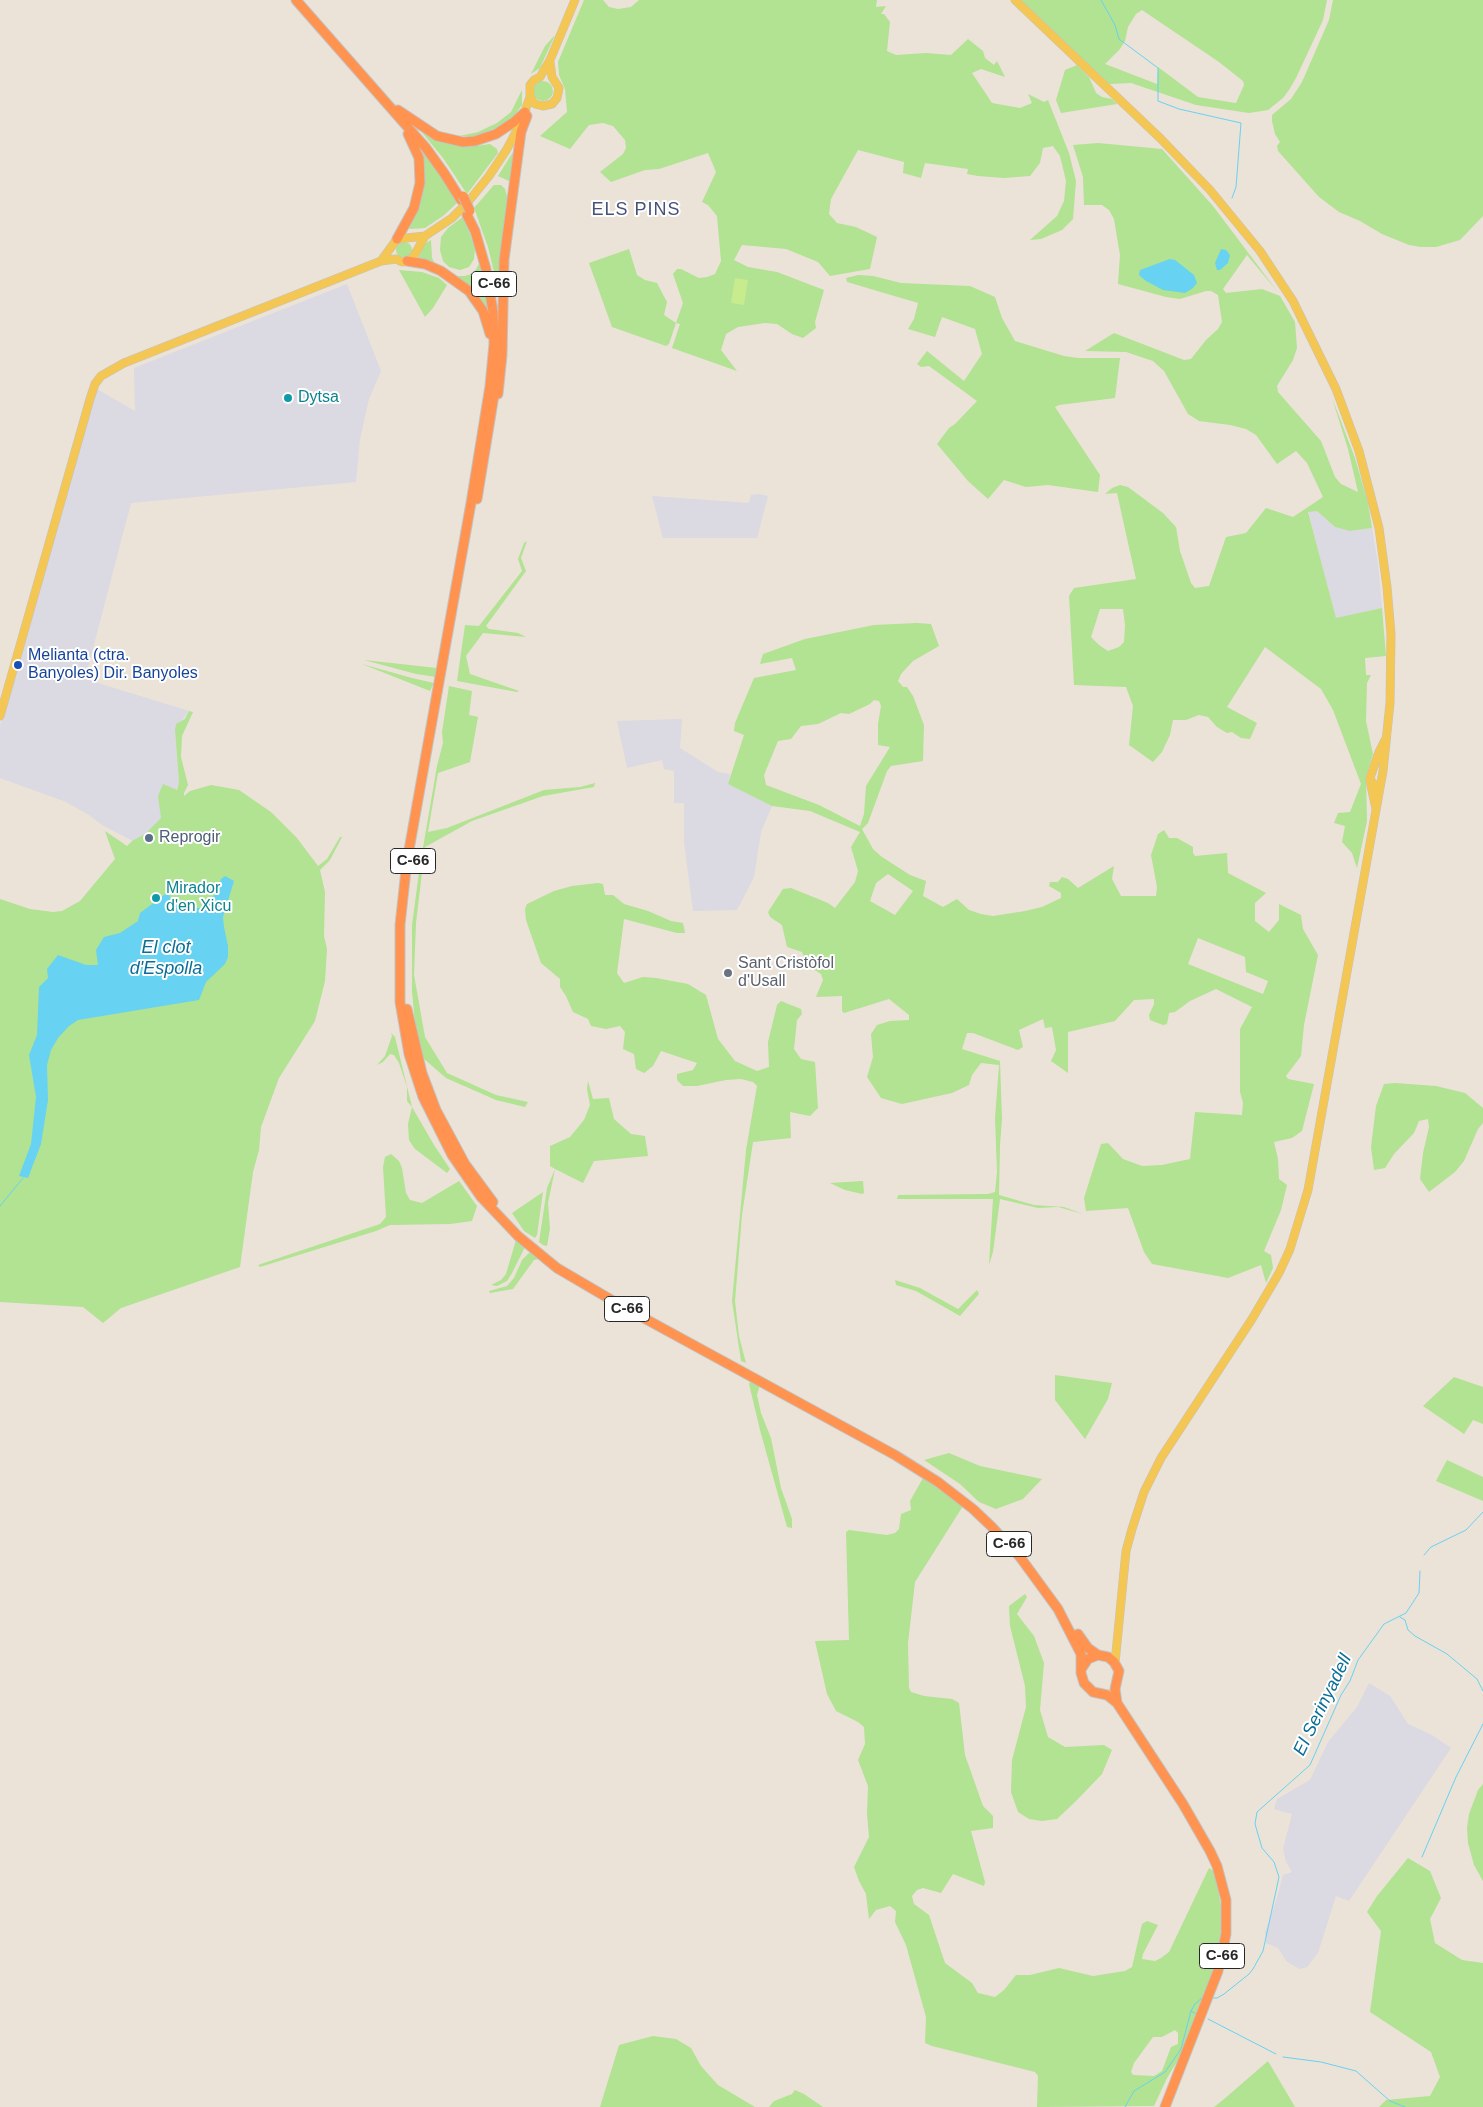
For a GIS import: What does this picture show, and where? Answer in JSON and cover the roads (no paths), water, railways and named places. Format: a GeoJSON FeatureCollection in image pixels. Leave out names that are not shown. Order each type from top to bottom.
{"type":"FeatureCollection","features":[{"type":"Feature","properties":{"kind":"highway","name":"C-66"},"geometry":{"type":"LineString","coordinates":[[296,0],[438,158],[469,213],[492,270],[498,304],[500,342],[490,426],[418,827],[404,944],[406,997],[413,1042],[426,1087],[444,1126],[466,1164],[497,1206],[521,1232],[560,1264],[623,1301],[898,1450],[959,1491],[996,1523],[1024,1554],[1062,1606],[1083,1643],[1099,1655],[1108,1657],[1115,1663],[1119,1675],[1115,1685],[1117,1703]]}},
{"type":"Feature","properties":{"kind":"highway","name":"C-66"},"geometry":{"type":"LineString","coordinates":[[301,0],[394,109]]}},
{"type":"Feature","properties":{"kind":"highway"},"geometry":{"type":"LineString","coordinates":[[394,109],[437,136],[463,142],[475,141],[496,134],[524,117]]}},
{"type":"Feature","properties":{"kind":"highway"},"geometry":{"type":"LineString","coordinates":[[394,109],[414,144],[420,172],[416,203],[398,239]]}},
{"type":"Feature","properties":{"kind":"highway"},"geometry":{"type":"LineString","coordinates":[[490,426],[493,420],[501,373],[504,260],[524,117]]}},
{"type":"Feature","properties":{"kind":"highway","name":"C-66"},"geometry":{"type":"LineString","coordinates":[[469,213],[488,278],[493,312],[494,356],[471,503],[413,825],[400,925],[398,968],[404,1030],[427,1106],[452,1155],[481,1197],[518,1236],[557,1268],[620,1306],[895,1454],[938,1482],[973,1509],[1007,1543],[1040,1582],[1078,1645],[1081,1654],[1084,1684],[1098,1693],[1107,1695],[1117,1703],[1203,1837],[1217,1866],[1226,1900],[1226,1934],[1218,1971],[1169,2097],[1163,2107]]}},
{"type":"Feature","properties":{"kind":"highway"},"geometry":{"type":"LineString","coordinates":[[407,261],[436,268],[469,291],[479,303],[487,318],[494,356]]}},
{"type":"Feature","properties":{"kind":"highway"},"geometry":{"type":"LineString","coordinates":[[1082,1668],[1088,1659],[1099,1655]]}},
{"type":"Feature","properties":{"kind":"highway"},"geometry":{"type":"LineString","coordinates":[[1098,1693],[1109,1691],[1115,1685]]}},
{"type":"Feature","properties":{"kind":"main road"},"geometry":{"type":"LineString","coordinates":[[540,106],[534,103],[530,97],[528,90],[530,84],[540,76],[550,60],[576,0]]}},
{"type":"Feature","properties":{"kind":"main road"},"geometry":{"type":"LineString","coordinates":[[1015,0],[1161,139],[1210,190],[1260,251],[1293,301],[1311,335],[1346,414],[1361,459],[1379,528],[1388,586],[1391,634],[1388,736],[1315,1154],[1302,1215],[1290,1249],[1279,1272],[1252,1319],[1162,1458],[1144,1492],[1126,1551],[1115,1663]]}},
{"type":"Feature","properties":{"kind":"main road"},"geometry":{"type":"LineString","coordinates":[[524,117],[540,106],[550,105],[557,98],[559,88],[554,81],[550,69],[550,60]]}},
{"type":"Feature","properties":{"kind":"main road"},"geometry":{"type":"LineString","coordinates":[[540,76],[548,77],[554,81]]}},
{"type":"Feature","properties":{"kind":"main road"},"geometry":{"type":"LineString","coordinates":[[381,261],[398,239],[425,236],[452,218],[477,192],[500,162],[524,117],[530,97]]}},
{"type":"Feature","properties":{"kind":"main road"},"geometry":{"type":"LineString","coordinates":[[0,716],[90,399],[101,376],[124,363],[381,261],[396,259],[407,261],[413,257],[425,236]]}},
{"type":"Feature","properties":{"kind":"main road"},"geometry":{"type":"LineString","coordinates":[[410,239],[416,250]]}},
{"type":"Feature","properties":{"kind":"main road"},"geometry":{"type":"LineString","coordinates":[[392,248],[392,253],[396,259]]}},
{"type":"Feature","properties":{"kind":"main road"},"geometry":{"type":"LineString","coordinates":[[1376,811],[1370,781],[1379,752],[1388,736]]}},
{"type":"Feature","properties":{"kind":"main road"},"geometry":{"type":"LineString","coordinates":[[1370,781],[1380,788]]}},
{"type":"Feature","properties":{"kind":"main road"},"geometry":{"type":"LineString","coordinates":[[1099,1655],[1109,1651],[1116,1644]]}},
{"type":"Feature","properties":{"kind":"water"},"geometry":{"type":"Polygon","coordinates":[[[1221,249],[1226,250],[1230,255],[1228,263],[1220,270],[1217,270],[1215,263],[1221,249]]]}},
{"type":"Feature","properties":{"kind":"water"},"geometry":{"type":"Polygon","coordinates":[[[1170,259],[1175,260],[1194,275],[1197,283],[1185,293],[1163,290],[1139,275],[1140,270],[1170,259]]]}},
{"type":"Feature","properties":{"kind":"water","name":"El clot d'Espolla"},"geometry":{"type":"Polygon","coordinates":[[[225,876],[234,881],[223,917],[228,946],[228,957],[225,964],[206,982],[199,1000],[78,1020],[69,1026],[58,1038],[51,1050],[47,1065],[48,1100],[41,1144],[28,1178],[19,1176],[31,1144],[36,1097],[29,1055],[37,1035],[39,987],[48,978],[47,969],[58,955],[86,965],[98,965],[96,950],[104,937],[120,933],[138,921],[140,913],[168,892],[171,899],[179,899],[182,907],[201,908],[212,899],[221,879],[225,876]]]}},
{"type":"Feature","properties":{"kind":"waterway"},"geometry":{"type":"LineString","coordinates":[[1101,0],[1115,25],[1119,39],[1158,68],[1158,101],[1179,109],[1241,123],[1236,187],[1232,198]]}},
{"type":"Feature","properties":{"kind":"waterway"},"geometry":{"type":"LineString","coordinates":[[0,1206],[23,1178]]}},
{"type":"Feature","properties":{"kind":"waterway","name":"El Serinyadell"},"geometry":{"type":"LineString","coordinates":[[1424,1555],[1431,1547],[1466,1530],[1483,1512]]}},
{"type":"Feature","properties":{"kind":"waterway","name":"El Serinyadell"},"geometry":{"type":"LineString","coordinates":[[1212,1998],[1217,1998],[1224,1994],[1249,1974],[1263,1951],[1279,1877],[1274,1862],[1262,1848],[1255,1824],[1257,1812],[1310,1765],[1358,1660],[1384,1624],[1406,1613],[1419,1593],[1420,1571]]}},
{"type":"Feature","properties":{"kind":"waterway"},"geometry":{"type":"LineString","coordinates":[[1400,1617],[1405,1620],[1408,1630],[1415,1636],[1447,1654],[1477,1679],[1483,1691]]}},
{"type":"Feature","properties":{"kind":"waterway"},"geometry":{"type":"LineString","coordinates":[[1422,1857],[1456,1777],[1483,1724]]}},
{"type":"Feature","properties":{"kind":"waterway","name":"El Serinyadell"},"geometry":{"type":"LineString","coordinates":[[1125,2107],[1134,2091],[1165,2072],[1181,2049],[1191,2011],[1195,2004],[1204,1996]]}},
{"type":"Feature","properties":{"kind":"waterway","name":"El Serinyadell"},"geometry":{"type":"LineString","coordinates":[[1191,2011],[1196,2014]]}},
{"type":"Feature","properties":{"kind":"waterway"},"geometry":{"type":"LineString","coordinates":[[1208,2019],[1276,2054]]}},
{"type":"Feature","properties":{"kind":"waterway"},"geometry":{"type":"LineString","coordinates":[[1283,2057],[1321,2062],[1356,2071],[1390,2101],[1405,2107]]}},
{"type":"Feature","properties":{"kind":"place","name":"Dytsa"},"geometry":{"type":"Point","coordinates":[288,398]}},
{"type":"Feature","properties":{"kind":"place","name":"Melianta (ctra. Banyoles) Dir. Banyoles"},"geometry":{"type":"Point","coordinates":[18,665]}},
{"type":"Feature","properties":{"kind":"place","name":"Reprogir"},"geometry":{"type":"Point","coordinates":[149,838]}},
{"type":"Feature","properties":{"kind":"place","name":"Mirador d'en Xicu"},"geometry":{"type":"Point","coordinates":[156,898]}},
{"type":"Feature","properties":{"kind":"place","name":"Sant Cristòfol d'Usall"},"geometry":{"type":"Point","coordinates":[728,973]}},
{"type":"Feature","properties":{"kind":"district","name":"ELS PINS"},"geometry":{"type":"Point","coordinates":[636,210]}}]}
